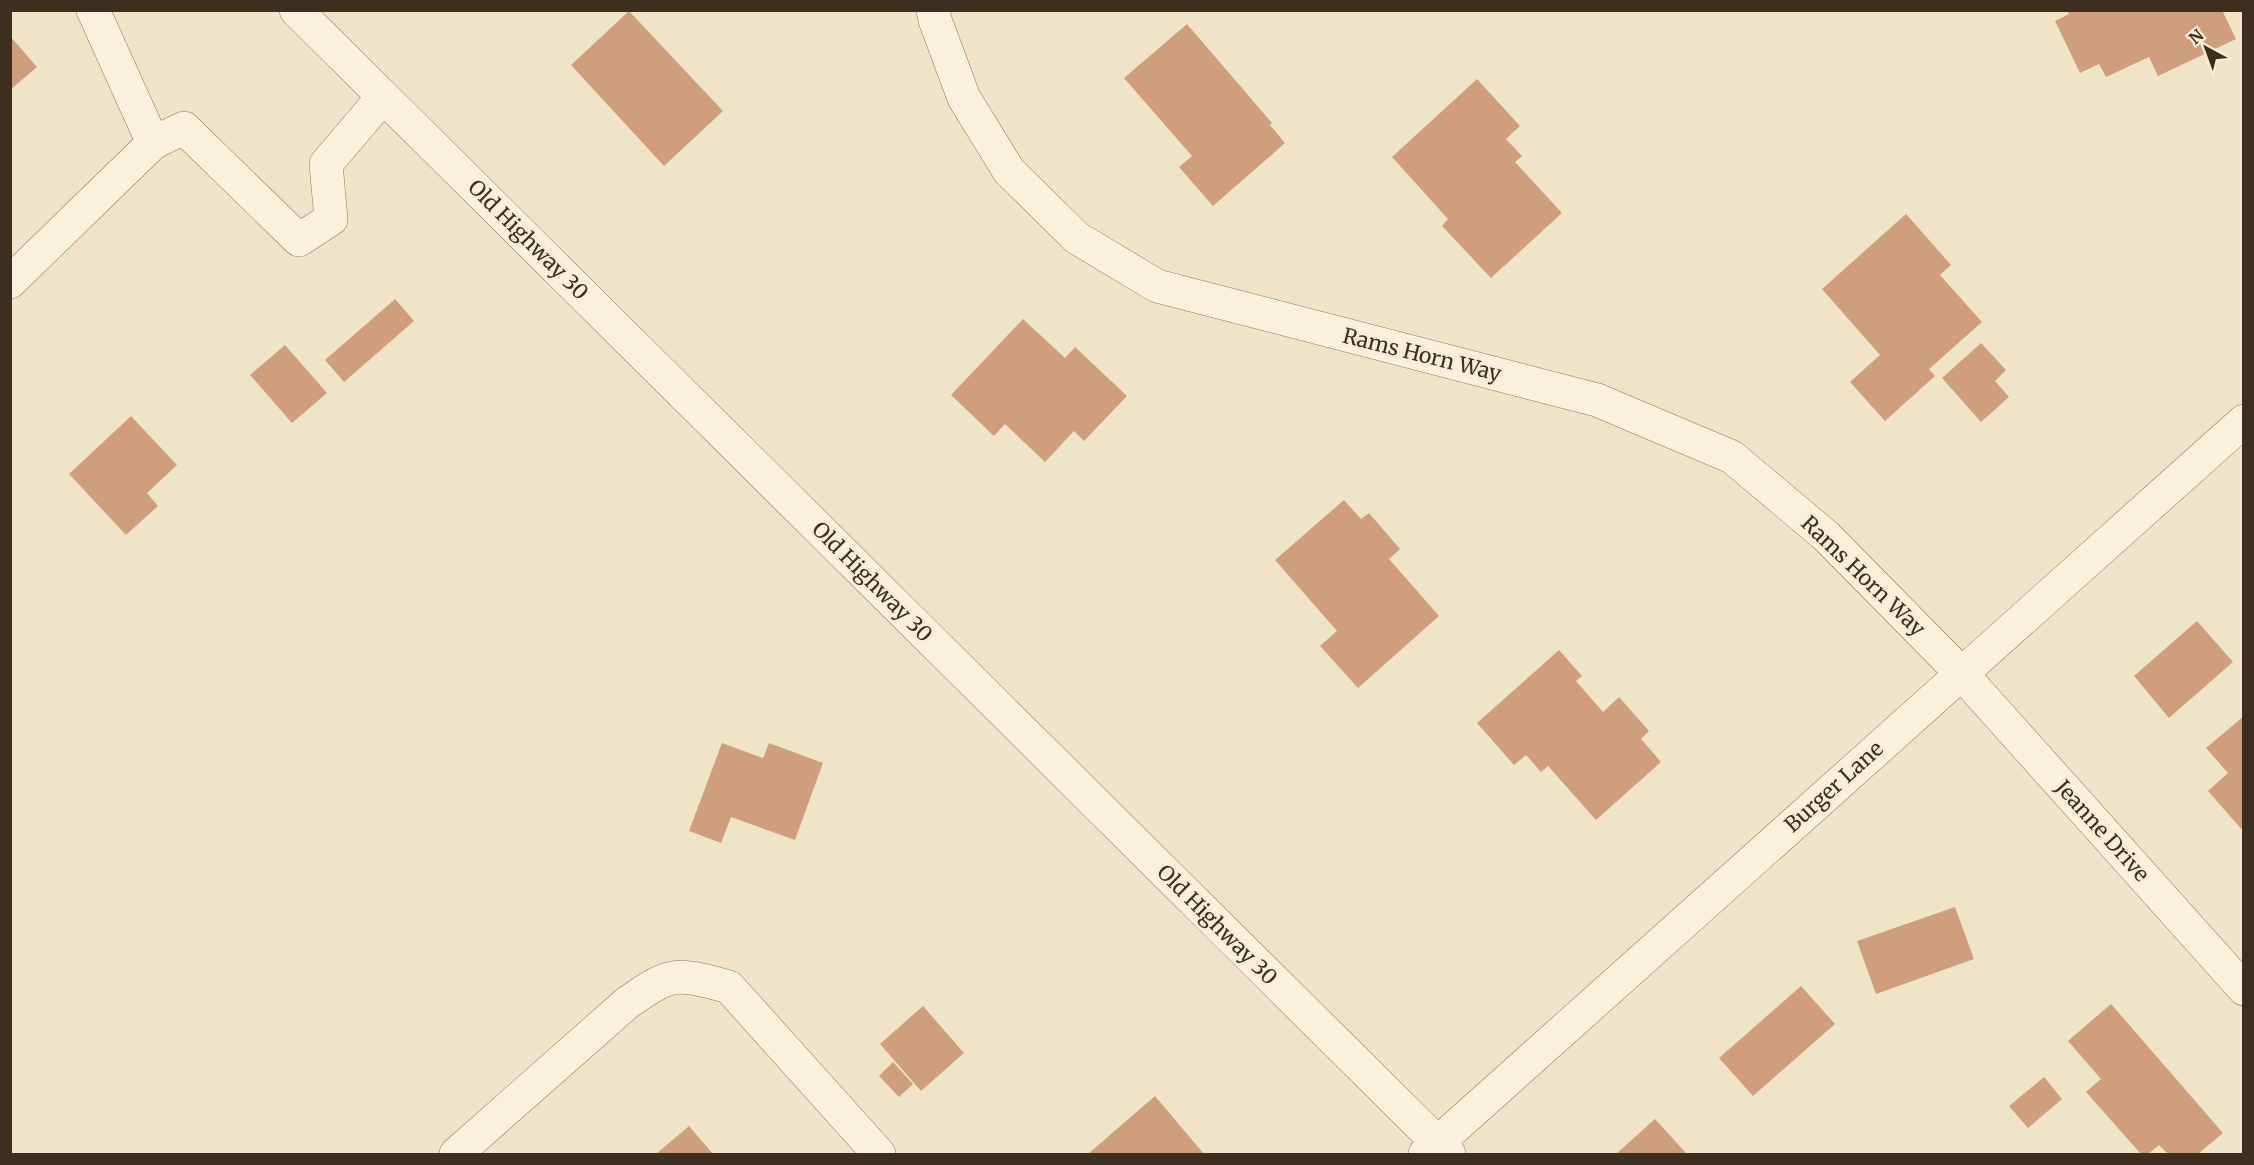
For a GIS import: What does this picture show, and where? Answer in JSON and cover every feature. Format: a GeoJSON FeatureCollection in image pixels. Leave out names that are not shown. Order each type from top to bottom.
{"type":"FeatureCollection","features":[{"type":"Feature","properties":{"kind":"street"},"geometry":{"type":"LineString","coordinates":[[93,10],[153,142]]}},
{"type":"Feature","properties":{"kind":"street","name":"Old Highway 30"},"geometry":{"type":"LineString","coordinates":[[296,10],[1437,1151]]}},
{"type":"Feature","properties":{"kind":"street","name":"Rams Horn Way"},"geometry":{"type":"LineString","coordinates":[[933,10],[934,20],[964,98],[1009,171],[1077,238],[1157,286],[1597,400],[1732,457],[1826,536],[1961,673]]}},
{"type":"Feature","properties":{"kind":"street"},"geometry":{"type":"LineString","coordinates":[[10,282],[153,142],[184,128],[299,240],[331,219],[326,164],[383,97]]}},
{"type":"Feature","properties":{"kind":"street","name":"Burger Lane"},"geometry":{"type":"LineString","coordinates":[[1437,1151],[1961,673],[2244,421]]}},
{"type":"Feature","properties":{"kind":"street","name":"Jeanne Drive"},"geometry":{"type":"LineString","coordinates":[[1961,673],[2244,989]]}},
{"type":"Feature","properties":{"kind":"street"},"geometry":{"type":"LineString","coordinates":[[456,1155],[627,1003],[657,984],[674,977],[712,982],[729,987],[879,1155]]}},
{"type":"Feature","properties":{"kind":"building"},"geometry":{"type":"Polygon","coordinates":[[[2067,10],[2222,10],[2236,39],[2158,76],[2149,57],[2106,77],[2099,64],[2080,73],[2055,21],[2069,14],[2067,10]]]}},
{"type":"Feature","properties":{"kind":"building"},"geometry":{"type":"Polygon","coordinates":[[[629,11],[723,111],[664,166],[571,65],[629,11]]]}},
{"type":"Feature","properties":{"kind":"building"},"geometry":{"type":"Polygon","coordinates":[[[1187,24],[1272,123],[1270,125],[1285,143],[1213,206],[1179,167],[1192,156],[1124,78],[1187,24]]]}},
{"type":"Feature","properties":{"kind":"building"},"geometry":{"type":"Polygon","coordinates":[[[10,36],[37,67],[10,90],[10,36]]]}},
{"type":"Feature","properties":{"kind":"building"},"geometry":{"type":"Polygon","coordinates":[[[1477,79],[1520,126],[1506,139],[1522,156],[1515,162],[1562,213],[1491,278],[1442,226],[1448,219],[1392,157],[1477,79]]]}},
{"type":"Feature","properties":{"kind":"building"},"geometry":{"type":"Polygon","coordinates":[[[1906,214],[1951,265],[1940,275],[1982,322],[1929,369],[1935,376],[1885,421],[1850,382],[1880,355],[1822,289],[1906,214]]]}},
{"type":"Feature","properties":{"kind":"building"},"geometry":{"type":"Polygon","coordinates":[[[395,299],[414,321],[344,382],[325,360],[395,299]]]}},
{"type":"Feature","properties":{"kind":"building"},"geometry":{"type":"Polygon","coordinates":[[[1023,319],[1065,358],[1075,347],[1127,396],[1084,441],[1074,431],[1045,462],[1005,424],[994,436],[951,395],[1023,319]]]}},
{"type":"Feature","properties":{"kind":"building"},"geometry":{"type":"Polygon","coordinates":[[[1981,343],[2006,370],[1995,381],[2009,397],[1981,422],[1942,378],[1981,343]]]}},
{"type":"Feature","properties":{"kind":"building"},"geometry":{"type":"Polygon","coordinates":[[[285,345],[327,393],[292,423],[250,375],[285,345]]]}},
{"type":"Feature","properties":{"kind":"building"},"geometry":{"type":"Polygon","coordinates":[[[131,416],[177,465],[147,493],[158,506],[126,535],[69,474],[131,416]]]}},
{"type":"Feature","properties":{"kind":"building"},"geometry":{"type":"Polygon","coordinates":[[[1344,500],[1361,519],[1369,513],[1400,549],[1389,559],[1439,616],[1358,688],[1320,646],[1337,631],[1275,560],[1344,500]]]}},
{"type":"Feature","properties":{"kind":"building"},"geometry":{"type":"Polygon","coordinates":[[[2197,621],[2233,662],[2169,718],[2134,676],[2197,621]]]}},
{"type":"Feature","properties":{"kind":"building"},"geometry":{"type":"Polygon","coordinates":[[[1559,650],[1582,676],[1576,681],[1603,712],[1619,697],[1649,731],[1641,739],[1661,762],[1596,820],[1548,766],[1541,772],[1526,755],[1514,765],[1477,723],[1559,650]]]}},
{"type":"Feature","properties":{"kind":"building"},"geometry":{"type":"Polygon","coordinates":[[[2244,716],[2244,832],[2208,791],[2228,773],[2206,748],[2244,716]]]}},
{"type":"Feature","properties":{"kind":"building"},"geometry":{"type":"Polygon","coordinates":[[[722,743],[763,758],[769,743],[823,763],[795,840],[731,817],[721,843],[689,831],[722,743]]]}},
{"type":"Feature","properties":{"kind":"building"},"geometry":{"type":"Polygon","coordinates":[[[1955,907],[1974,959],[1876,994],[1857,941],[1955,907]]]}},
{"type":"Feature","properties":{"kind":"building"},"geometry":{"type":"Polygon","coordinates":[[[1801,986],[1835,1024],[1753,1096],[1719,1058],[1801,986]]]}},
{"type":"Feature","properties":{"kind":"building"},"geometry":{"type":"Polygon","coordinates":[[[2111,1004],[2223,1133],[2198,1154],[2168,1154],[2159,1145],[2148,1154],[2141,1154],[2086,1092],[2101,1079],[2068,1041],[2111,1004]]]}},
{"type":"Feature","properties":{"kind":"building"},"geometry":{"type":"Polygon","coordinates":[[[923,1006],[964,1053],[921,1091],[880,1044],[923,1006]]]}},
{"type":"Feature","properties":{"kind":"building"},"geometry":{"type":"Polygon","coordinates":[[[893,1062],[913,1084],[899,1097],[879,1076],[893,1062]]]}},
{"type":"Feature","properties":{"kind":"building"},"geometry":{"type":"Polygon","coordinates":[[[2044,1077],[2062,1099],[2028,1128],[2009,1106],[2044,1077]]]}},
{"type":"Feature","properties":{"kind":"building"},"geometry":{"type":"Polygon","coordinates":[[[1155,1096],[1204,1154],[1088,1154],[1155,1096]]]}},
{"type":"Feature","properties":{"kind":"building"},"geometry":{"type":"Polygon","coordinates":[[[1655,1119],[1687,1154],[1616,1154],[1655,1119]]]}},
{"type":"Feature","properties":{"kind":"building"},"geometry":{"type":"Polygon","coordinates":[[[689,1126],[713,1154],[656,1154],[689,1126]]]}}]}
